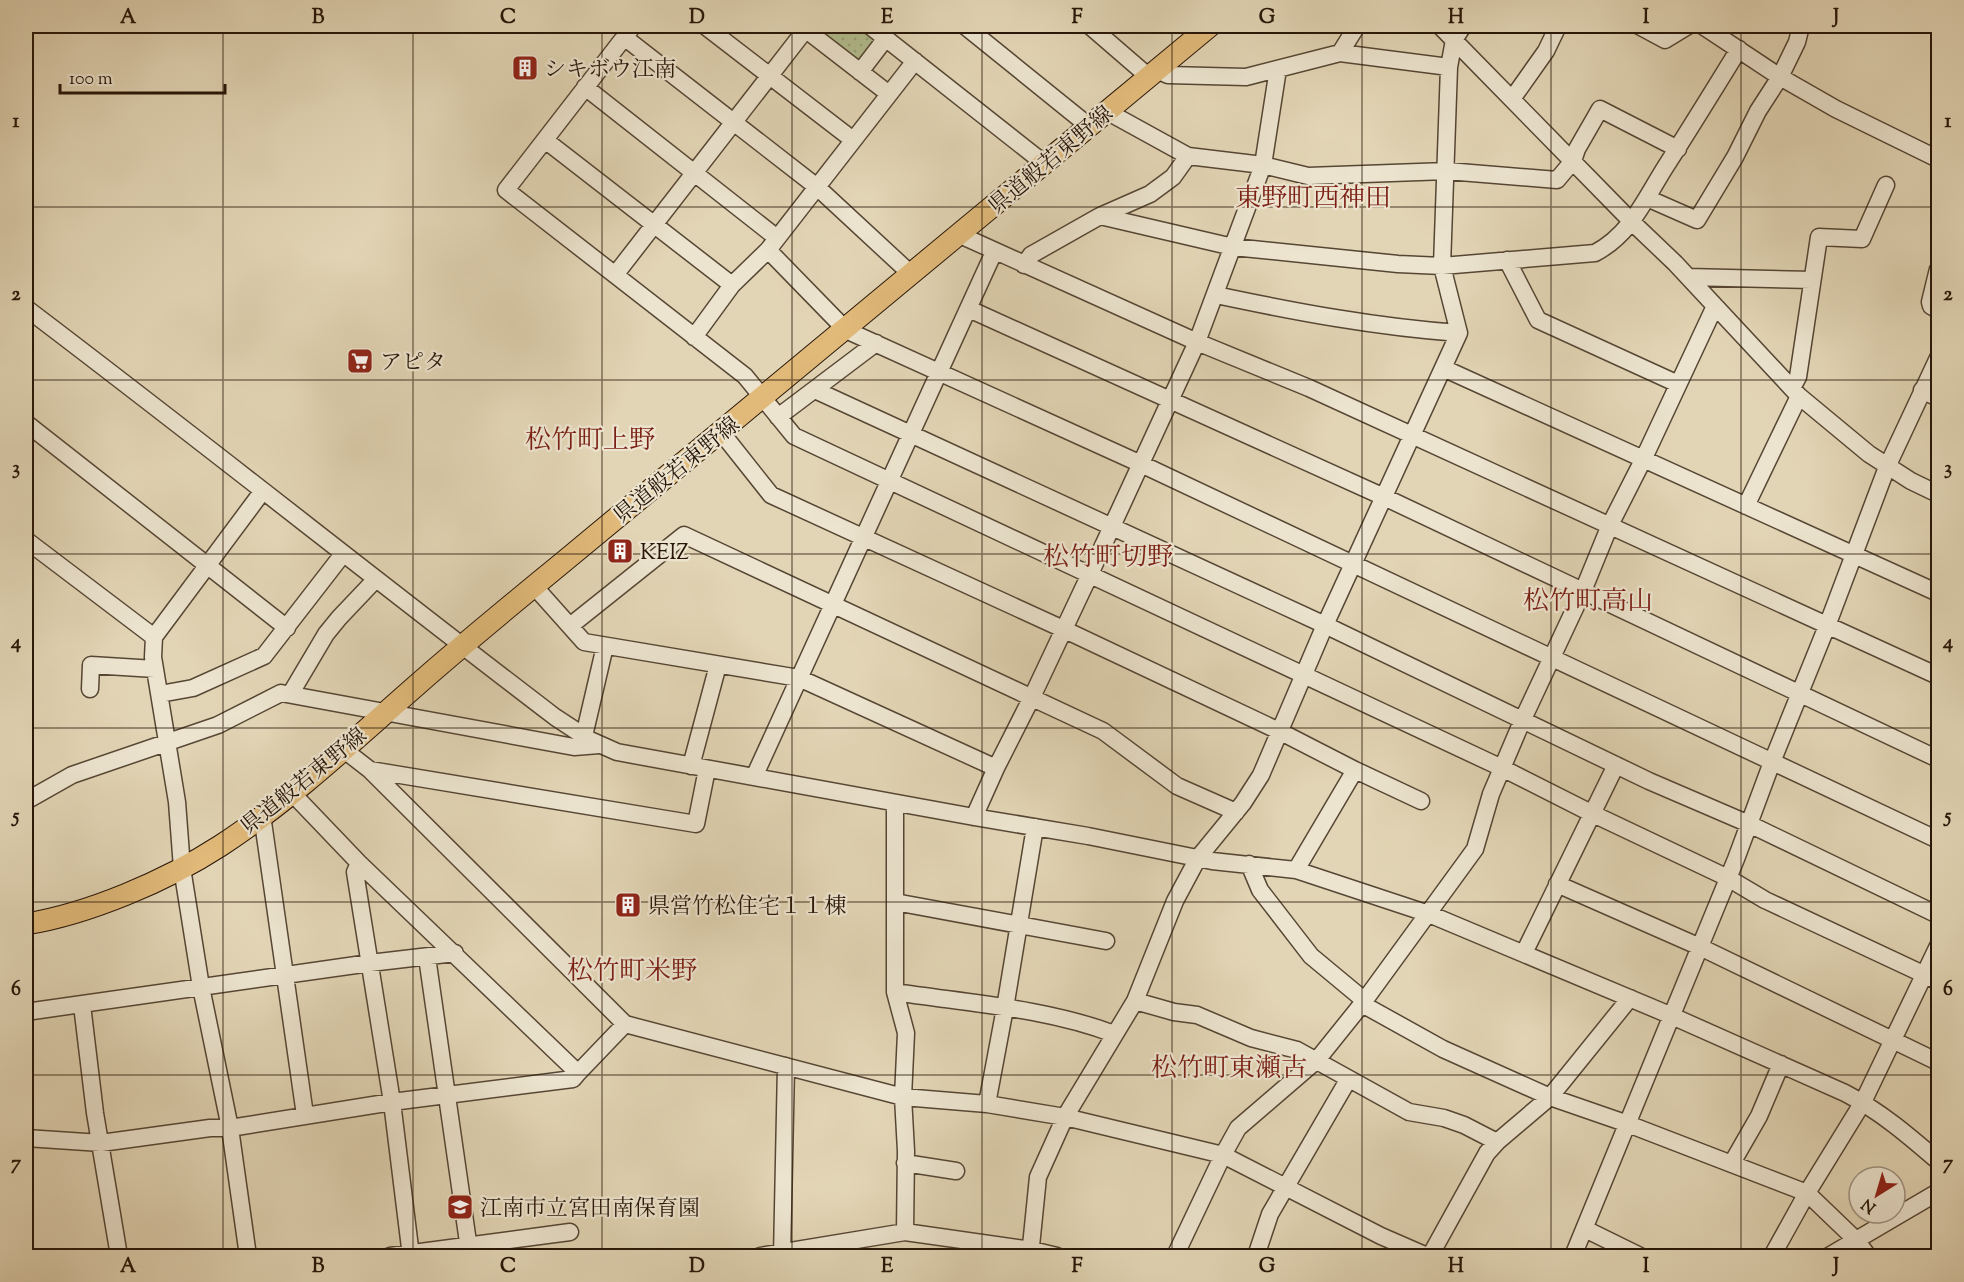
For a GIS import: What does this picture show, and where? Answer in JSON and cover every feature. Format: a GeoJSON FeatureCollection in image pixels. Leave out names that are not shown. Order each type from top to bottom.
{"type":"FeatureCollection","features":[{"type":"Feature","properties":{"kind":"main road","name":"県道般若東野線"},"geometry":{"type":"LineString","coordinates":[[26,924],[46,921],[114,899],[182,867],[220,846],[292,793],[462,645],[1090,127],[1203,28]]}},
{"type":"Feature","properties":{"kind":"street"},"geometry":{"type":"LineString","coordinates":[[705,26],[853,140]]}},
{"type":"Feature","properties":{"kind":"street"},"geometry":{"type":"LineString","coordinates":[[870,26],[1045,164]]}},
{"type":"Feature","properties":{"kind":"street"},"geometry":{"type":"LineString","coordinates":[[964,26],[1090,127]]}},
{"type":"Feature","properties":{"kind":"street"},"geometry":{"type":"LineString","coordinates":[[1090,26],[1153,73],[1168,75],[1246,77],[1340,53],[1449,67]]}},
{"type":"Feature","properties":{"kind":"street"},"geometry":{"type":"LineString","coordinates":[[1340,53],[1357,26]]}},
{"type":"Feature","properties":{"kind":"street"},"geometry":{"type":"LineString","coordinates":[[1440,26],[1688,277],[1795,392],[1835,427],[1887,467],[1938,494]]}},
{"type":"Feature","properties":{"kind":"street"},"geometry":{"type":"LineString","coordinates":[[1031,1253],[1038,1177],[1065,1117],[1135,1001],[1175,902],[1198,858],[1236,812],[1261,775],[1325,625],[1459,333],[1442,266],[1449,67],[1454,40],[1463,26]]}},
{"type":"Feature","properties":{"kind":"street"},"geometry":{"type":"LineString","coordinates":[[1512,99],[1545,51],[1558,26]]}},
{"type":"Feature","properties":{"kind":"street"},"geometry":{"type":"LineString","coordinates":[[1640,26],[1665,40],[1688,26]]}},
{"type":"Feature","properties":{"kind":"street"},"geometry":{"type":"LineString","coordinates":[[1703,26],[1836,109],[1938,159]]}},
{"type":"Feature","properties":{"kind":"street"},"geometry":{"type":"LineString","coordinates":[[1647,198],[1697,220],[1780,76],[1797,42],[1801,26]]}},
{"type":"Feature","properties":{"kind":"street"},"geometry":{"type":"LineString","coordinates":[[615,275],[770,76],[804,27],[889,94]]}},
{"type":"Feature","properties":{"kind":"street"},"geometry":{"type":"LineString","coordinates":[[912,275],[817,187],[734,122],[628,31],[506,190],[746,376],[794,436],[1502,768],[1728,878],[1766,900],[1931,978]]}},
{"type":"Feature","properties":{"kind":"street"},"geometry":{"type":"LineString","coordinates":[[860,72],[886,38]]}},
{"type":"Feature","properties":{"kind":"street"},"geometry":{"type":"LineString","coordinates":[[1100,216],[1233,247],[1442,266],[1595,254],[1610,246],[1633,223],[1739,49]]}},
{"type":"Feature","properties":{"kind":"street"},"geometry":{"type":"LineString","coordinates":[[694,337],[732,285],[772,244],[915,61]]}},
{"type":"Feature","properties":{"kind":"street"},"geometry":{"type":"LineString","coordinates":[[974,817],[1197,342],[1263,165],[1278,69]]}},
{"type":"Feature","properties":{"kind":"street"},"geometry":{"type":"LineString","coordinates":[[585,87],[695,172],[772,244],[846,330],[1141,464],[1938,840]]}},
{"type":"Feature","properties":{"kind":"street"},"geometry":{"type":"LineString","coordinates":[[1108,112],[1188,156],[1263,165],[1308,176],[1447,171],[1557,180],[1573,161],[1577,149],[1600,109],[1678,149]]}},
{"type":"Feature","properties":{"kind":"street"},"geometry":{"type":"LineString","coordinates":[[545,140],[732,285]]}},
{"type":"Feature","properties":{"kind":"street"},"geometry":{"type":"LineString","coordinates":[[1024,265],[1031,255],[1100,216],[1150,194],[1173,177],[1188,156]]}},
{"type":"Feature","properties":{"kind":"street"},"geometry":{"type":"LineString","coordinates":[[1746,506],[1795,392],[1819,237],[1862,239],[1886,185]]}},
{"type":"Feature","properties":{"kind":"street"},"geometry":{"type":"LineString","coordinates":[[960,235],[1197,342],[1309,388],[1938,676]]}},
{"type":"Feature","properties":{"kind":"street"},"geometry":{"type":"LineString","coordinates":[[754,777],[994,252]]}},
{"type":"Feature","properties":{"kind":"street"},"geometry":{"type":"LineString","coordinates":[[1507,260],[1538,320],[1678,384]]}},
{"type":"Feature","properties":{"kind":"street"},"geometry":{"type":"LineString","coordinates":[[1938,269],[1930,302],[1931,306],[1938,310]]}},
{"type":"Feature","properties":{"kind":"street"},"geometry":{"type":"LineString","coordinates":[[1688,277],[1812,280]]}},
{"type":"Feature","properties":{"kind":"street"},"geometry":{"type":"LineString","coordinates":[[1216,295],[1292,311],[1398,328],[1459,333]]}},
{"type":"Feature","properties":{"kind":"street"},"geometry":{"type":"LineString","coordinates":[[1175,1257],[1238,1128],[1317,1060],[1429,914],[1475,849],[1491,794],[1523,719],[1583,591],[1610,525],[1716,306]]}},
{"type":"Feature","properties":{"kind":"street"},"geometry":{"type":"LineString","coordinates":[[969,309],[1384,497],[1938,759]]}},
{"type":"Feature","properties":{"kind":"street"},"geometry":{"type":"LineString","coordinates":[[27,312],[91,356],[262,492],[555,717],[592,741],[617,752],[895,803],[1088,836],[1198,858],[1296,870],[1429,914],[1672,1016],[1863,1102],[1888,1119],[1938,1161]]}},
{"type":"Feature","properties":{"kind":"street"},"geometry":{"type":"LineString","coordinates":[[778,417],[876,344]]}},
{"type":"Feature","properties":{"kind":"street"},"geometry":{"type":"LineString","coordinates":[[1573,1257],[1728,878],[1887,467],[1938,358]]}},
{"type":"Feature","properties":{"kind":"street"},"geometry":{"type":"LineString","coordinates":[[1443,368],[1938,593]]}},
{"type":"Feature","properties":{"kind":"street"},"geometry":{"type":"LineString","coordinates":[[815,390],[910,436],[1325,625],[1616,765],[1749,824],[1938,915]]}},
{"type":"Feature","properties":{"kind":"street"},"geometry":{"type":"LineString","coordinates":[[1922,390],[1938,398]]}},
{"type":"Feature","properties":{"kind":"street"},"geometry":{"type":"LineString","coordinates":[[26,423],[286,628]]}},
{"type":"Feature","properties":{"kind":"street"},"geometry":{"type":"LineString","coordinates":[[721,432],[771,495],[1063,629],[1421,801]]}},
{"type":"Feature","properties":{"kind":"street"},"geometry":{"type":"LineString","coordinates":[[248,1257],[230,1128],[201,987],[182,867],[177,802],[155,669],[154,637],[262,492]]}},
{"type":"Feature","properties":{"kind":"street"},"geometry":{"type":"LineString","coordinates":[[570,626],[684,535],[1103,731],[1177,786],[1236,812]]}},
{"type":"Feature","properties":{"kind":"street"},"geometry":{"type":"LineString","coordinates":[[27,545],[154,637]]}},
{"type":"Feature","properties":{"kind":"street"},"geometry":{"type":"LineString","coordinates":[[159,694],[193,688],[264,656],[343,554]]}},
{"type":"Feature","properties":{"kind":"street"},"geometry":{"type":"LineString","coordinates":[[291,693],[326,634],[376,579]]}},
{"type":"Feature","properties":{"kind":"street"},"geometry":{"type":"LineString","coordinates":[[534,586],[584,642],[799,678],[996,768]]}},
{"type":"Feature","properties":{"kind":"street"},"geometry":{"type":"LineString","coordinates":[[592,741],[605,646]]}},
{"type":"Feature","properties":{"kind":"street"},"geometry":{"type":"LineString","coordinates":[[90,689],[91,665],[155,669]]}},
{"type":"Feature","properties":{"kind":"street"},"geometry":{"type":"LineString","coordinates":[[370,770],[696,824],[699,767],[718,665]]}},
{"type":"Feature","properties":{"kind":"street"},"geometry":{"type":"LineString","coordinates":[[26,801],[72,775],[218,724],[281,693],[291,693],[574,747],[592,741]]}},
{"type":"Feature","properties":{"kind":"street"},"geometry":{"type":"LineString","coordinates":[[344,749],[370,770],[625,1024],[903,1097],[987,1104],[1065,1117],[1223,1155],[1381,1236],[1428,1257],[1487,1153],[1550,1097],[1630,998]]}},
{"type":"Feature","properties":{"kind":"street"},"geometry":{"type":"LineString","coordinates":[[1524,953],[1616,765]]}},
{"type":"Feature","properties":{"kind":"street"},"geometry":{"type":"LineString","coordinates":[[1296,870],[1355,770]]}},
{"type":"Feature","properties":{"kind":"street"},"geometry":{"type":"LineString","coordinates":[[292,793],[359,863],[578,1073]]}},
{"type":"Feature","properties":{"kind":"street"},"geometry":{"type":"LineString","coordinates":[[895,803],[895,992],[906,1033],[903,1097],[905,1232]]}},
{"type":"Feature","properties":{"kind":"street"},"geometry":{"type":"LineString","coordinates":[[262,815],[305,1115]]}},
{"type":"Feature","properties":{"kind":"street"},"geometry":{"type":"LineString","coordinates":[[987,1104],[1035,827]]}},
{"type":"Feature","properties":{"kind":"street"},"geometry":{"type":"LineString","coordinates":[[359,863],[355,872],[392,1101],[411,1256]]}},
{"type":"Feature","properties":{"kind":"street"},"geometry":{"type":"LineString","coordinates":[[1249,864],[1260,890],[1311,956],[1363,1002],[1443,1049],[1550,1097],[1628,1124],[1807,1193],[1856,1240],[1868,1257]]}},
{"type":"Feature","properties":{"kind":"street"},"geometry":{"type":"LineString","coordinates":[[1557,884],[1700,947],[1938,1062]]}},
{"type":"Feature","properties":{"kind":"street"},"geometry":{"type":"LineString","coordinates":[[895,902],[1106,941]]}},
{"type":"Feature","properties":{"kind":"street"},"geometry":{"type":"LineString","coordinates":[[1772,1257],[1807,1193],[1863,1102],[1893,1039],[1931,978],[1938,946]]}},
{"type":"Feature","properties":{"kind":"street"},"geometry":{"type":"LineString","coordinates":[[26,1012],[454,953]]}},
{"type":"Feature","properties":{"kind":"street"},"geometry":{"type":"LineString","coordinates":[[427,957],[470,1252]]}},
{"type":"Feature","properties":{"kind":"street"},"geometry":{"type":"LineString","coordinates":[[895,992],[1005,1008],[1085,1023],[1114,1034]]}},
{"type":"Feature","properties":{"kind":"street"},"geometry":{"type":"LineString","coordinates":[[1135,1001],[1174,1012],[1197,1015],[1251,1038],[1297,1050],[1409,1112],[1443,1118],[1464,1125],[1497,1142]]}},
{"type":"Feature","properties":{"kind":"street"},"geometry":{"type":"LineString","coordinates":[[82,1005],[95,1113],[119,1257]]}},
{"type":"Feature","properties":{"kind":"street"},"geometry":{"type":"LineString","coordinates":[[26,1138],[101,1143],[210,1128],[230,1128],[392,1101],[573,1079],[625,1024]]}},
{"type":"Feature","properties":{"kind":"street"},"geometry":{"type":"LineString","coordinates":[[1732,1163],[1759,1116],[1780,1065]]}},
{"type":"Feature","properties":{"kind":"street"},"geometry":{"type":"LineString","coordinates":[[782,1254],[786,1066]]}},
{"type":"Feature","properties":{"kind":"street"},"geometry":{"type":"LineString","coordinates":[[1256,1257],[1270,1214],[1348,1080]]}},
{"type":"Feature","properties":{"kind":"street"},"geometry":{"type":"LineString","coordinates":[[905,1163],[956,1171]]}},
{"type":"Feature","properties":{"kind":"street"},"geometry":{"type":"LineString","coordinates":[[1829,1257],[1938,1192]]}},
{"type":"Feature","properties":{"kind":"street"},"geometry":{"type":"LineString","coordinates":[[1585,1229],[1640,1257]]}},
{"type":"Feature","properties":{"kind":"street"},"geometry":{"type":"LineString","coordinates":[[390,1257],[470,1252],[570,1232]]}},
{"type":"Feature","properties":{"kind":"street"},"geometry":{"type":"LineString","coordinates":[[760,1257],[905,1232],[1057,1257]]}},
{"type":"Feature","properties":{"kind":"green space"},"geometry":{"type":"Polygon","coordinates":[[[810,26],[862,26],[879,39],[861,64],[810,26]]]}},
{"type":"Feature","properties":{"kind":"place","name":"シキボウ江南"},"geometry":{"type":"Point","coordinates":[525,68]}},
{"type":"Feature","properties":{"kind":"place","name":"アピタ"},"geometry":{"type":"Point","coordinates":[360,361]}},
{"type":"Feature","properties":{"kind":"place","name":"KEIZ"},"geometry":{"type":"Point","coordinates":[620,551]}},
{"type":"Feature","properties":{"kind":"place","name":"県営竹松住宅１１棟"},"geometry":{"type":"Point","coordinates":[628,905]}},
{"type":"Feature","properties":{"kind":"place","name":"江南市立宮田南保育園"},"geometry":{"type":"Point","coordinates":[460,1207]}},
{"type":"Feature","properties":{"kind":"district","name":"東野町西神田"},"geometry":{"type":"Point","coordinates":[1313,197]}},
{"type":"Feature","properties":{"kind":"district","name":"松竹町上野"},"geometry":{"type":"Point","coordinates":[590,439]}},
{"type":"Feature","properties":{"kind":"district","name":"松竹町切野"},"geometry":{"type":"Point","coordinates":[1108,556]}},
{"type":"Feature","properties":{"kind":"district","name":"松竹町高山"},"geometry":{"type":"Point","coordinates":[1588,600]}},
{"type":"Feature","properties":{"kind":"district","name":"松竹町米野"},"geometry":{"type":"Point","coordinates":[632,970]}},
{"type":"Feature","properties":{"kind":"district","name":"松竹町東瀬古"},"geometry":{"type":"Point","coordinates":[1229,1067]}}]}
